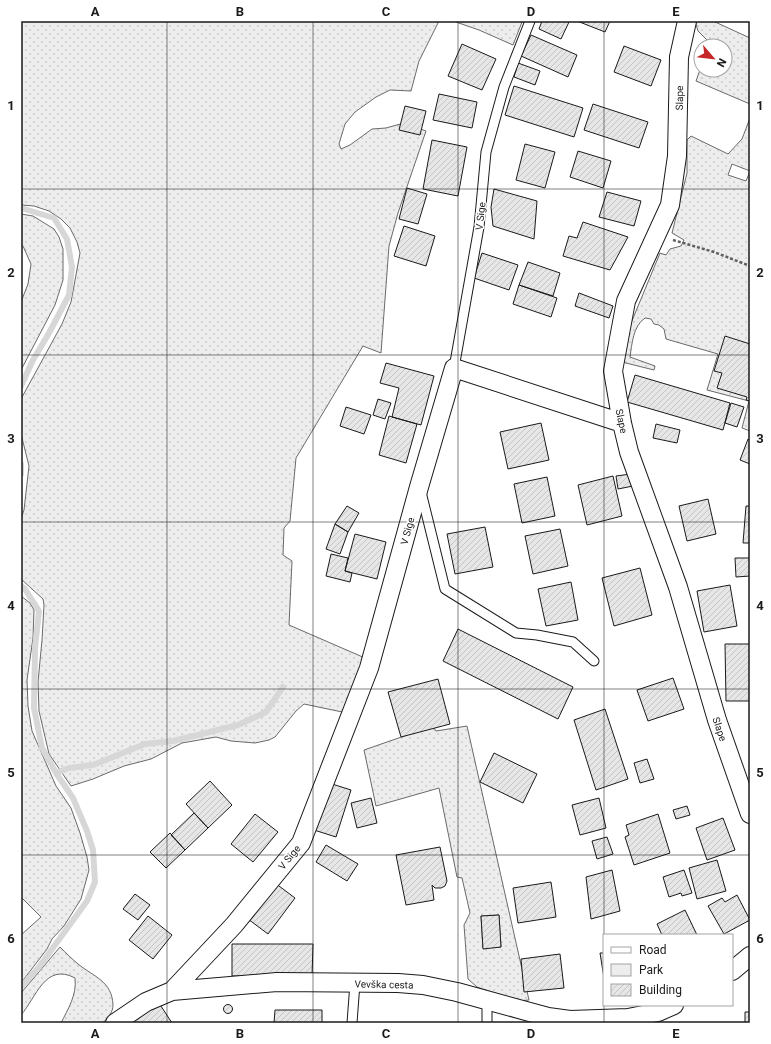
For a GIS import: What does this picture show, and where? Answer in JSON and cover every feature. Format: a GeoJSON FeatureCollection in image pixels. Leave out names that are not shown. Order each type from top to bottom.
{"type":"FeatureCollection","features":[{"type":"Feature","properties":{"kind":"street","name":"Slape"},"geometry":{"type":"LineString","coordinates":[[687,21],[679,57],[678,156],[670,205],[626,301],[612,371],[629,452],[678,587],[717,720],[750,814]]}},
{"type":"Feature","properties":{"kind":"street"},"geometry":{"type":"LineString","coordinates":[[454,368],[622,424]]}},
{"type":"Feature","properties":{"kind":"street","name":"V Sige"},"geometry":{"type":"LineString","coordinates":[[172,991],[234,925],[301,843],[369,668],[419,487],[454,368]]}},
{"type":"Feature","properties":{"kind":"street"},"geometry":{"type":"LineString","coordinates":[[733,970],[750,956]]}},
{"type":"Feature","properties":{"kind":"street","name":"Vevška cesta"},"geometry":{"type":"LineString","coordinates":[[114,1023],[146,1002],[172,991],[277,982],[398,983],[423,985],[457,992],[548,1017],[570,1020],[628,1018],[663,1013]]}},
{"type":"Feature","properties":{"kind":"lane","name":"V Sige"},"geometry":{"type":"LineString","coordinates":[[454,368],[479,227],[486,152],[504,87],[530,21]]}},
{"type":"Feature","properties":{"kind":"lane"},"geometry":{"type":"LineString","coordinates":[[419,487],[445,590],[516,633],[537,635],[573,642],[594,661]]}},
{"type":"Feature","properties":{"kind":"lane"},"geometry":{"type":"LineString","coordinates":[[352,1023],[355,983]]}},
{"type":"Feature","properties":{"kind":"lane"},"geometry":{"type":"LineString","coordinates":[[487,1001],[487,1023]]}},
{"type":"Feature","properties":{"kind":"path"},"geometry":{"type":"LineString","coordinates":[[656,235],[714,252],[750,266]]}},
{"type":"Feature","properties":{"kind":"green space"},"geometry":{"type":"Polygon","coordinates":[[[21,21],[439,21],[419,61],[411,91],[390,90],[376,97],[355,112],[345,124],[339,144],[341,149],[350,145],[372,129],[386,128],[404,123],[426,131],[398,213],[389,246],[381,353],[363,346],[296,458],[290,521],[284,528],[283,555],[292,561],[289,625],[365,658],[347,713],[304,704],[296,711],[275,737],[269,740],[255,743],[231,741],[216,737],[182,743],[151,759],[124,766],[93,779],[71,786],[49,754],[39,711],[38,682],[42,640],[43,599],[21,579],[21,519],[24,510],[29,466],[21,434],[21,399],[62,324],[71,302],[80,253],[77,242],[70,228],[61,219],[49,211],[34,206],[21,205],[21,21]]]}},
{"type":"Feature","properties":{"kind":"green space"},"geometry":{"type":"Polygon","coordinates":[[[453,21],[522,22],[513,45],[479,30],[453,21]]]}},
{"type":"Feature","properties":{"kind":"green space"},"geometry":{"type":"Polygon","coordinates":[[[695,21],[713,21],[750,38],[750,104],[696,81],[697,78],[733,78],[733,38],[705,38],[698,31],[695,21]]]}},
{"type":"Feature","properties":{"kind":"green space"},"geometry":{"type":"Polygon","coordinates":[[[750,118],[750,171],[750,431],[742,428],[749,401],[707,390],[718,354],[666,339],[664,329],[659,325],[654,324],[651,319],[645,318],[641,321],[636,330],[632,341],[630,357],[655,366],[654,370],[622,362],[629,328],[660,253],[666,255],[670,249],[681,246],[684,240],[672,233],[687,173],[687,140],[691,136],[728,154],[742,139],[750,118]],[[732,164],[728,175],[746,181],[750,171],[732,164]]]}},
{"type":"Feature","properties":{"kind":"green space"},"geometry":{"type":"Polygon","coordinates":[[[21,214],[33,216],[54,229],[59,237],[63,249],[63,280],[55,305],[21,370],[21,302],[28,284],[31,264],[21,244],[21,214]]]}},
{"type":"Feature","properties":{"kind":"green space"},"geometry":{"type":"Polygon","coordinates":[[[21,596],[30,603],[34,610],[33,638],[27,680],[28,706],[32,731],[56,786],[71,808],[87,857],[89,870],[81,899],[64,926],[52,939],[47,949],[21,983],[21,935],[41,917],[21,897],[21,596]]]}},
{"type":"Feature","properties":{"kind":"green space"},"geometry":{"type":"Polygon","coordinates":[[[433,726],[436,731],[467,726],[529,1000],[517,1001],[477,987],[468,979],[464,925],[470,913],[462,878],[457,877],[439,788],[376,806],[364,750],[433,726]],[[499,915],[481,916],[483,948],[501,947],[499,915]]]}},
{"type":"Feature","properties":{"kind":"green space"},"geometry":{"type":"Polygon","coordinates":[[[60,947],[78,964],[101,980],[109,990],[112,997],[113,1008],[110,1015],[102,1023],[61,1023],[75,990],[75,978],[65,974],[56,975],[49,978],[42,984],[21,1015],[21,993],[60,947]]]}},
{"type":"Feature","properties":{"kind":"building"},"geometry":{"type":"Polygon","coordinates":[[[542,21],[569,22],[561,39],[539,29],[542,21]]]}},
{"type":"Feature","properties":{"kind":"building"},"geometry":{"type":"Polygon","coordinates":[[[577,21],[610,21],[605,32],[577,21]]]}},
{"type":"Feature","properties":{"kind":"building"},"geometry":{"type":"Polygon","coordinates":[[[531,35],[577,55],[568,77],[521,56],[531,35]]]}},
{"type":"Feature","properties":{"kind":"building"},"geometry":{"type":"Polygon","coordinates":[[[462,44],[496,59],[482,90],[448,76],[462,44]]]}},
{"type":"Feature","properties":{"kind":"building"},"geometry":{"type":"Polygon","coordinates":[[[624,46],[661,60],[651,86],[614,72],[624,46]]]}},
{"type":"Feature","properties":{"kind":"building"},"geometry":{"type":"Polygon","coordinates":[[[518,63],[540,71],[535,85],[514,77],[518,63]]]}},
{"type":"Feature","properties":{"kind":"building"},"geometry":{"type":"Polygon","coordinates":[[[514,86],[583,108],[574,137],[505,115],[514,86]]]}},
{"type":"Feature","properties":{"kind":"building"},"geometry":{"type":"Polygon","coordinates":[[[439,94],[477,102],[472,128],[433,120],[439,94]]]}},
{"type":"Feature","properties":{"kind":"building"},"geometry":{"type":"Polygon","coordinates":[[[593,104],[648,122],[639,148],[584,130],[593,104]]]}},
{"type":"Feature","properties":{"kind":"building"},"geometry":{"type":"Polygon","coordinates":[[[405,106],[426,111],[420,135],[399,130],[405,106]]]}},
{"type":"Feature","properties":{"kind":"building"},"geometry":{"type":"Polygon","coordinates":[[[432,140],[467,147],[458,196],[423,189],[432,140]]]}},
{"type":"Feature","properties":{"kind":"building"},"geometry":{"type":"Polygon","coordinates":[[[525,144],[555,152],[545,188],[516,180],[525,144]]]}},
{"type":"Feature","properties":{"kind":"building"},"geometry":{"type":"Polygon","coordinates":[[[578,151],[611,161],[603,188],[570,177],[578,151]]]}},
{"type":"Feature","properties":{"kind":"building"},"geometry":{"type":"Polygon","coordinates":[[[407,188],[427,194],[418,224],[399,219],[407,188]]]}},
{"type":"Feature","properties":{"kind":"building"},"geometry":{"type":"Polygon","coordinates":[[[494,189],[537,201],[534,239],[493,226],[491,207],[494,189]]]}},
{"type":"Feature","properties":{"kind":"building"},"geometry":{"type":"Polygon","coordinates":[[[607,192],[641,201],[634,226],[599,217],[607,192]]]}},
{"type":"Feature","properties":{"kind":"building"},"geometry":{"type":"Polygon","coordinates":[[[583,222],[628,237],[610,270],[563,256],[569,236],[577,238],[583,222]]]}},
{"type":"Feature","properties":{"kind":"building"},"geometry":{"type":"Polygon","coordinates":[[[404,226],[435,236],[426,266],[394,256],[404,226]]]}},
{"type":"Feature","properties":{"kind":"building"},"geometry":{"type":"Polygon","coordinates":[[[482,253],[518,265],[509,290],[474,278],[482,253]]]}},
{"type":"Feature","properties":{"kind":"building"},"geometry":{"type":"Polygon","coordinates":[[[528,262],[560,273],[553,296],[519,285],[528,262]]]}},
{"type":"Feature","properties":{"kind":"building"},"geometry":{"type":"Polygon","coordinates":[[[519,285],[557,298],[551,317],[513,304],[519,285]]]}},
{"type":"Feature","properties":{"kind":"building"},"geometry":{"type":"Polygon","coordinates":[[[579,293],[613,306],[609,318],[575,306],[579,293]]]}},
{"type":"Feature","properties":{"kind":"building"},"geometry":{"type":"Polygon","coordinates":[[[725,336],[750,344],[750,401],[746,400],[747,397],[717,388],[722,373],[714,371],[725,336]]]}},
{"type":"Feature","properties":{"kind":"building"},"geometry":{"type":"Polygon","coordinates":[[[386,363],[434,376],[421,425],[392,417],[399,388],[380,383],[386,363]]]}},
{"type":"Feature","properties":{"kind":"building"},"geometry":{"type":"Polygon","coordinates":[[[635,375],[730,403],[723,430],[627,402],[635,375]]]}},
{"type":"Feature","properties":{"kind":"building"},"geometry":{"type":"Polygon","coordinates":[[[378,399],[391,403],[385,419],[373,415],[378,399]]]}},
{"type":"Feature","properties":{"kind":"building"},"geometry":{"type":"Polygon","coordinates":[[[731,403],[744,407],[737,427],[725,423],[731,403]]]}},
{"type":"Feature","properties":{"kind":"building"},"geometry":{"type":"Polygon","coordinates":[[[346,407],[371,415],[364,434],[340,426],[346,407]]]}},
{"type":"Feature","properties":{"kind":"building"},"geometry":{"type":"Polygon","coordinates":[[[389,416],[417,424],[406,463],[379,455],[389,416]]]}},
{"type":"Feature","properties":{"kind":"building"},"geometry":{"type":"Polygon","coordinates":[[[541,423],[549,460],[508,469],[500,432],[541,423]]]}},
{"type":"Feature","properties":{"kind":"building"},"geometry":{"type":"Polygon","coordinates":[[[656,424],[680,430],[677,443],[653,438],[656,424]]]}},
{"type":"Feature","properties":{"kind":"building"},"geometry":{"type":"Polygon","coordinates":[[[748,439],[750,440],[750,464],[740,460],[748,439]]]}},
{"type":"Feature","properties":{"kind":"building"},"geometry":{"type":"Polygon","coordinates":[[[631,474],[633,486],[618,489],[616,476],[631,474]]]}},
{"type":"Feature","properties":{"kind":"building"},"geometry":{"type":"Polygon","coordinates":[[[613,476],[622,516],[587,525],[578,485],[613,476]]]}},
{"type":"Feature","properties":{"kind":"building"},"geometry":{"type":"Polygon","coordinates":[[[547,477],[555,516],[522,523],[514,484],[547,477]]]}},
{"type":"Feature","properties":{"kind":"building"},"geometry":{"type":"Polygon","coordinates":[[[708,499],[716,534],[687,541],[679,506],[708,499]]]}},
{"type":"Feature","properties":{"kind":"building"},"geometry":{"type":"Polygon","coordinates":[[[347,506],[359,513],[348,532],[335,524],[347,506]]]}},
{"type":"Feature","properties":{"kind":"building"},"geometry":{"type":"Polygon","coordinates":[[[746,506],[750,506],[750,543],[743,543],[746,506]]]}},
{"type":"Feature","properties":{"kind":"building"},"geometry":{"type":"Polygon","coordinates":[[[335,524],[348,532],[340,554],[326,549],[335,524]]]}},
{"type":"Feature","properties":{"kind":"building"},"geometry":{"type":"Polygon","coordinates":[[[485,527],[493,567],[455,574],[447,534],[485,527]]]}},
{"type":"Feature","properties":{"kind":"building"},"geometry":{"type":"Polygon","coordinates":[[[560,529],[568,566],[533,574],[525,536],[560,529]]]}},
{"type":"Feature","properties":{"kind":"building"},"geometry":{"type":"Polygon","coordinates":[[[355,534],[386,542],[377,579],[345,571],[355,534]]]}},
{"type":"Feature","properties":{"kind":"building"},"geometry":{"type":"Polygon","coordinates":[[[331,554],[348,558],[345,571],[352,573],[350,582],[326,576],[331,554]]]}},
{"type":"Feature","properties":{"kind":"building"},"geometry":{"type":"Polygon","coordinates":[[[735,558],[750,558],[750,576],[736,577],[735,558]]]}},
{"type":"Feature","properties":{"kind":"building"},"geometry":{"type":"Polygon","coordinates":[[[640,568],[652,615],[614,626],[602,578],[640,568]]]}},
{"type":"Feature","properties":{"kind":"building"},"geometry":{"type":"Polygon","coordinates":[[[571,582],[578,620],[546,626],[538,589],[571,582]]]}},
{"type":"Feature","properties":{"kind":"building"},"geometry":{"type":"Polygon","coordinates":[[[730,585],[737,626],[704,632],[697,591],[730,585]]]}},
{"type":"Feature","properties":{"kind":"building"},"geometry":{"type":"Polygon","coordinates":[[[458,629],[573,687],[558,719],[443,661],[458,629]]]}},
{"type":"Feature","properties":{"kind":"building"},"geometry":{"type":"Polygon","coordinates":[[[725,644],[750,644],[750,701],[726,701],[725,644]]]}},
{"type":"Feature","properties":{"kind":"building"},"geometry":{"type":"Polygon","coordinates":[[[673,678],[684,709],[648,721],[637,690],[673,678]]]}},
{"type":"Feature","properties":{"kind":"building"},"geometry":{"type":"Polygon","coordinates":[[[438,679],[450,724],[401,737],[388,692],[438,679]]]}},
{"type":"Feature","properties":{"kind":"building"},"geometry":{"type":"Polygon","coordinates":[[[605,709],[628,779],[596,790],[574,720],[605,709]]]}},
{"type":"Feature","properties":{"kind":"building"},"geometry":{"type":"Polygon","coordinates":[[[494,753],[537,774],[523,803],[480,782],[494,753]]]}},
{"type":"Feature","properties":{"kind":"building"},"geometry":{"type":"Polygon","coordinates":[[[647,759],[654,779],[640,783],[634,763],[647,759]]]}},
{"type":"Feature","properties":{"kind":"building"},"geometry":{"type":"Polygon","coordinates":[[[210,781],[232,805],[208,828],[186,804],[210,781]]]}},
{"type":"Feature","properties":{"kind":"building"},"geometry":{"type":"Polygon","coordinates":[[[329,783],[351,790],[336,837],[314,830],[329,783]]]}},
{"type":"Feature","properties":{"kind":"building"},"geometry":{"type":"Polygon","coordinates":[[[371,798],[377,823],[357,828],[351,803],[371,798]]]}},
{"type":"Feature","properties":{"kind":"building"},"geometry":{"type":"Polygon","coordinates":[[[599,798],[606,828],[580,835],[572,805],[599,798]]]}},
{"type":"Feature","properties":{"kind":"building"},"geometry":{"type":"Polygon","coordinates":[[[687,806],[690,815],[676,819],[673,810],[687,806]]]}},
{"type":"Feature","properties":{"kind":"building"},"geometry":{"type":"Polygon","coordinates":[[[194,813],[208,828],[185,850],[171,835],[194,813]]]}},
{"type":"Feature","properties":{"kind":"building"},"geometry":{"type":"Polygon","coordinates":[[[255,814],[278,832],[253,862],[231,844],[255,814]]]}},
{"type":"Feature","properties":{"kind":"building"},"geometry":{"type":"Polygon","coordinates":[[[658,814],[670,853],[634,865],[625,837],[629,835],[626,825],[658,814]]]}},
{"type":"Feature","properties":{"kind":"building"},"geometry":{"type":"Polygon","coordinates":[[[723,818],[735,850],[707,860],[696,828],[723,818]]]}},
{"type":"Feature","properties":{"kind":"building"},"geometry":{"type":"Polygon","coordinates":[[[170,833],[185,850],[166,868],[150,852],[170,833]]]}},
{"type":"Feature","properties":{"kind":"building"},"geometry":{"type":"Polygon","coordinates":[[[607,837],[613,854],[597,859],[592,841],[607,837]]]}},
{"type":"Feature","properties":{"kind":"building"},"geometry":{"type":"Polygon","coordinates":[[[326,845],[358,864],[347,881],[316,862],[326,845]]]}},
{"type":"Feature","properties":{"kind":"building"},"geometry":{"type":"Polygon","coordinates":[[[440,847],[447,881],[445,886],[435,888],[432,885],[434,900],[406,905],[396,855],[440,847]]]}},
{"type":"Feature","properties":{"kind":"building"},"geometry":{"type":"Polygon","coordinates":[[[717,860],[726,891],[697,899],[689,868],[717,860]]]}},
{"type":"Feature","properties":{"kind":"building"},"geometry":{"type":"Polygon","coordinates":[[[612,870],[620,911],[591,919],[586,877],[612,870]]]}},
{"type":"Feature","properties":{"kind":"building"},"geometry":{"type":"Polygon","coordinates":[[[684,870],[692,893],[682,896],[681,893],[669,897],[663,877],[684,870]]]}},
{"type":"Feature","properties":{"kind":"building"},"geometry":{"type":"Polygon","coordinates":[[[551,882],[556,917],[518,923],[513,888],[551,882]]]}},
{"type":"Feature","properties":{"kind":"building"},"geometry":{"type":"Polygon","coordinates":[[[275,883],[295,898],[268,934],[248,919],[275,883]]]}},
{"type":"Feature","properties":{"kind":"building"},"geometry":{"type":"Polygon","coordinates":[[[135,894],[150,905],[138,920],[123,909],[135,894]]]}},
{"type":"Feature","properties":{"kind":"building"},"geometry":{"type":"Polygon","coordinates":[[[737,895],[750,920],[724,934],[708,906],[722,898],[725,902],[737,895]]]}},
{"type":"Feature","properties":{"kind":"building"},"geometry":{"type":"Polygon","coordinates":[[[685,910],[697,934],[662,934],[657,924],[685,910]]]}},
{"type":"Feature","properties":{"kind":"building"},"geometry":{"type":"Polygon","coordinates":[[[499,915],[501,947],[483,949],[481,916],[499,915]]]}},
{"type":"Feature","properties":{"kind":"building"},"geometry":{"type":"Polygon","coordinates":[[[148,916],[172,935],[153,959],[129,940],[148,916]]]}},
{"type":"Feature","properties":{"kind":"building"},"geometry":{"type":"Polygon","coordinates":[[[232,944],[313,944],[312,977],[232,976],[232,944]]]}},
{"type":"Feature","properties":{"kind":"building"},"geometry":{"type":"Polygon","coordinates":[[[600,953],[603,953],[603,972],[600,953]]]}},
{"type":"Feature","properties":{"kind":"building"},"geometry":{"type":"Polygon","coordinates":[[[560,954],[564,988],[524,992],[521,959],[560,954]]]}},
{"type":"Feature","properties":{"kind":"building"},"geometry":{"type":"Polygon","coordinates":[[[159,1003],[172,1023],[131,1023],[159,1003]]]}},
{"type":"Feature","properties":{"kind":"building"},"geometry":{"type":"Polygon","coordinates":[[[226,1005],[230,1005],[232,1009],[230,1013],[226,1013],[224,1011],[224,1007],[226,1005]]]}},
{"type":"Feature","properties":{"kind":"building"},"geometry":{"type":"Polygon","coordinates":[[[275,1010],[322,1010],[322,1023],[274,1023],[275,1010]]]}},
{"type":"Feature","properties":{"kind":"building"},"geometry":{"type":"Polygon","coordinates":[[[745,1012],[750,1012],[750,1023],[745,1023],[745,1012]]]}},
{"type":"Feature","properties":{"kind":"waterway"},"geometry":{"type":"LineString","coordinates":[[21,208],[54,218],[67,239],[72,267],[69,295],[33,360],[21,386]]}},
{"type":"Feature","properties":{"kind":"waterway"},"geometry":{"type":"LineString","coordinates":[[21,464],[21,474]]}},
{"type":"Feature","properties":{"kind":"waterway"},"geometry":{"type":"LineString","coordinates":[[21,586],[25,589],[39,611],[35,648],[34,708],[42,748],[56,773],[69,768],[93,765],[145,744],[173,741],[238,725],[266,712],[283,687]]}},
{"type":"Feature","properties":{"kind":"waterway"},"geometry":{"type":"LineString","coordinates":[[21,987],[39,967],[87,901],[95,882],[93,850],[87,831],[73,798],[56,773]]}}]}
